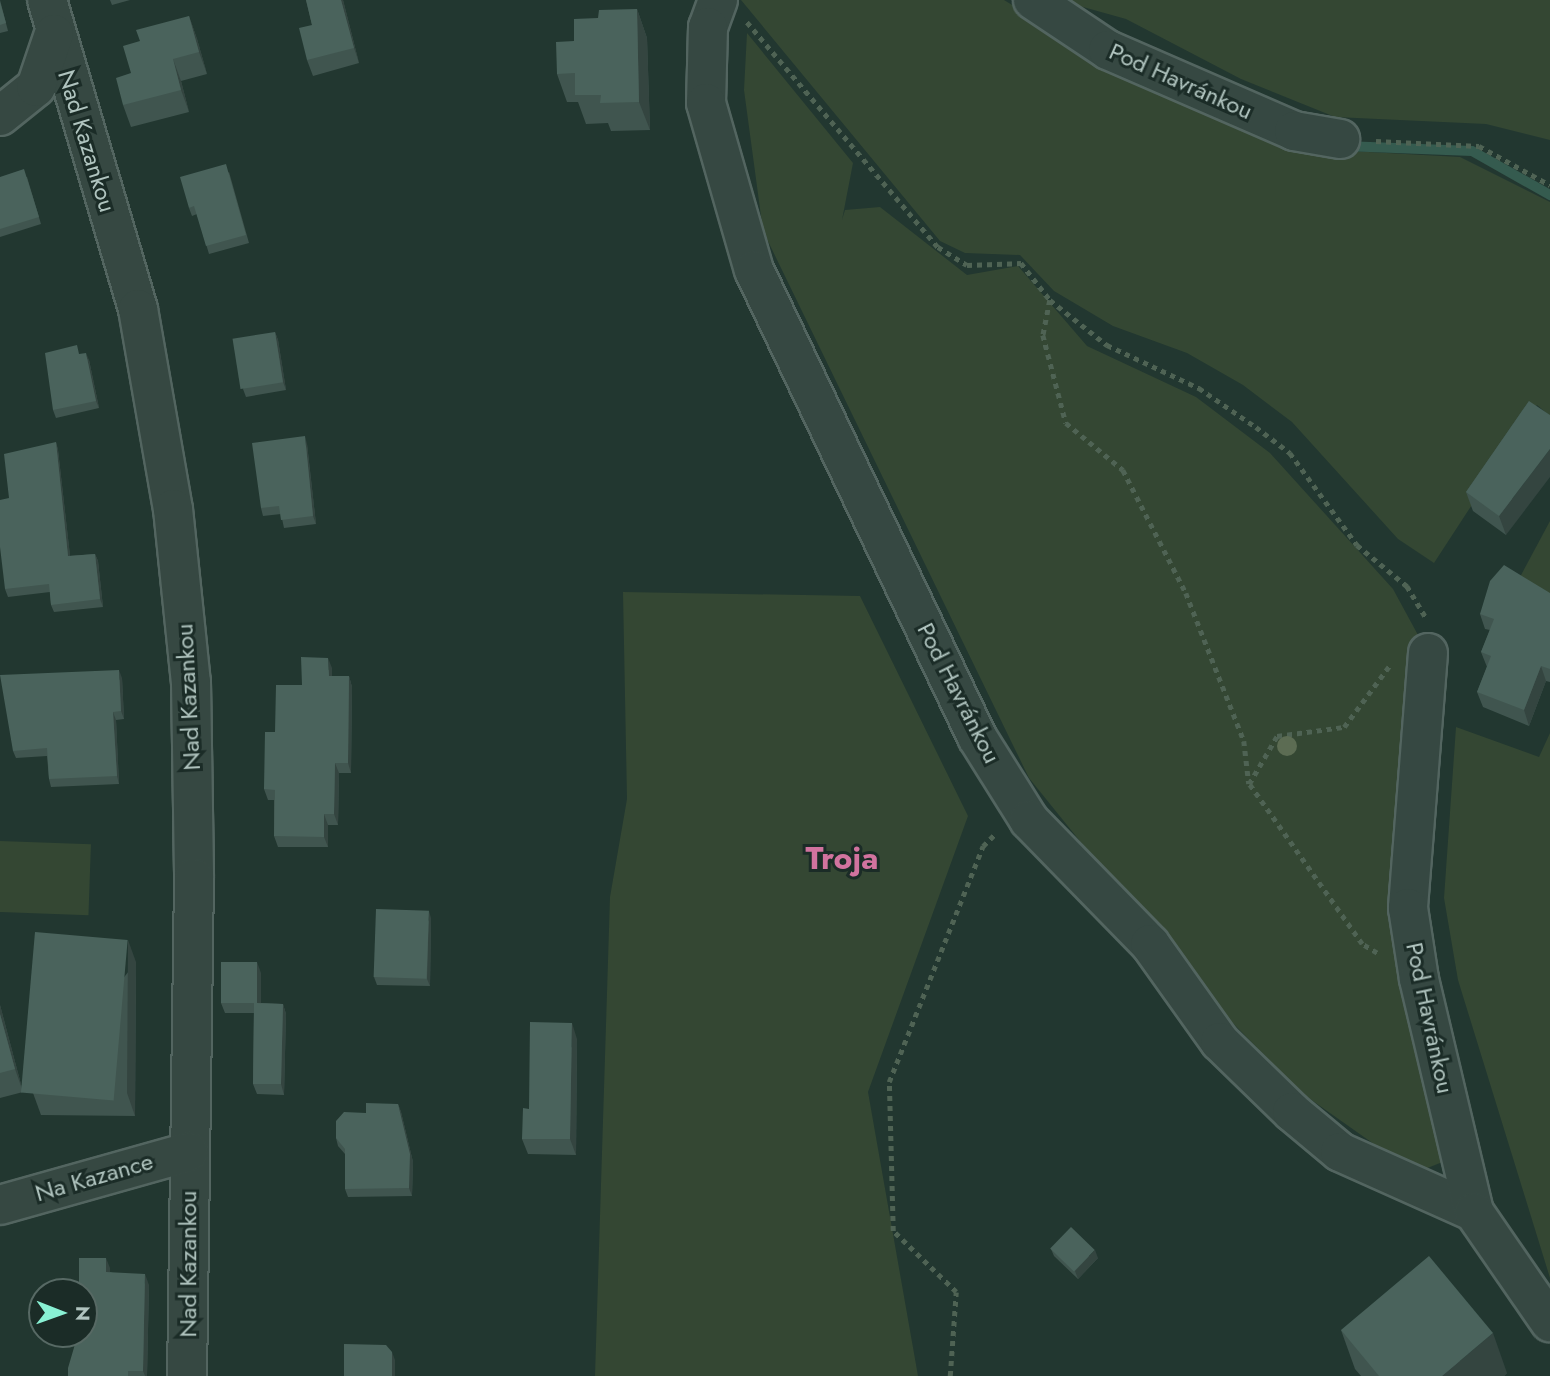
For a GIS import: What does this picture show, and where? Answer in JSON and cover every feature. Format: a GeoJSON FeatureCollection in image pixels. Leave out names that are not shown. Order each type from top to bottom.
{"type":"FeatureCollection","features":[{"type":"Feature","properties":{"kind":"street","name":"Pod Havránkou"},"geometry":{"type":"LineString","coordinates":[[1033,0],[1108,50],[1294,131],[1340,139]]}},
{"type":"Feature","properties":{"kind":"street","name":"Pod Havránkou"},"geometry":{"type":"LineString","coordinates":[[731,9],[708,27],[706,103],[754,270],[971,726],[1021,806],[1150,944],[1220,1042],[1292,1112],[1340,1152],[1474,1212]]}},
{"type":"Feature","properties":{"kind":"street"},"geometry":{"type":"LineString","coordinates":[[0,116],[36,87],[50,17]]}},
{"type":"Feature","properties":{"kind":"street","name":"Nad Kazankou"},"geometry":{"type":"LineString","coordinates":[[50,17],[138,309],[173,509],[191,695],[187,1376]]}},
{"type":"Feature","properties":{"kind":"street","name":"Pod Havránkou"},"geometry":{"type":"LineString","coordinates":[[1429,653],[1408,908],[1419,979],[1474,1212],[1550,1322]]}},
{"type":"Feature","properties":{"kind":"street","name":"Na Kazance"},"geometry":{"type":"LineString","coordinates":[[0,1205],[189,1152]]}},
{"type":"Feature","properties":{"kind":"path"},"geometry":{"type":"LineString","coordinates":[[731,9],[939,247],[967,265],[1021,263],[1050,300],[1107,345],[1199,388],[1290,453],[1357,545],[1407,586],[1426,615],[1429,653],[1384,667],[1344,727],[1277,736],[1249,784]]}},
{"type":"Feature","properties":{"kind":"path"},"geometry":{"type":"LineString","coordinates":[[1340,139],[1479,146],[1550,185]]}},
{"type":"Feature","properties":{"kind":"path"},"geometry":{"type":"LineString","coordinates":[[1050,300],[1043,335],[1066,423],[1123,470],[1186,593],[1244,741],[1249,784],[1363,944],[1419,979]]}},
{"type":"Feature","properties":{"kind":"path"},"geometry":{"type":"LineString","coordinates":[[950,1376],[956,1292],[893,1231],[889,1082],[983,846],[1021,806]]}},
{"type":"Feature","properties":{"kind":"green space"},"geometry":{"type":"Polygon","coordinates":[[[741,0],[1004,0],[1110,65],[1295,148],[1460,157],[1550,202],[1550,416],[1537,405],[1434,563],[1398,539],[1292,422],[1243,385],[1187,353],[1113,326],[1054,291],[1020,255],[965,253],[940,241],[741,0]]]}},
{"type":"Feature","properties":{"kind":"green space"},"geometry":{"type":"Polygon","coordinates":[[[1058,0],[1550,0],[1550,140],[1486,124],[1335,117],[1241,79],[1126,19],[1058,0]]]}},
{"type":"Feature","properties":{"kind":"green space"},"geometry":{"type":"Polygon","coordinates":[[[747,33],[853,163],[842,220],[845,210],[880,207],[967,275],[1018,266],[1087,346],[1196,397],[1270,453],[1393,589],[1418,635],[1410,739],[1445,1161],[1415,1173],[1303,1094],[1201,991],[1029,778],[763,231],[744,90],[747,33]]]}},
{"type":"Feature","properties":{"kind":"green space"},"geometry":{"type":"Polygon","coordinates":[[[1550,521],[1550,596],[1520,577],[1550,521]]]}},
{"type":"Feature","properties":{"kind":"green space"},"geometry":{"type":"Polygon","coordinates":[[[623,592],[860,596],[968,816],[868,1092],[918,1376],[595,1376],[610,897],[627,799],[623,592]]]}},
{"type":"Feature","properties":{"kind":"green space"},"geometry":{"type":"Polygon","coordinates":[[[1456,727],[1539,757],[1550,733],[1550,1278],[1458,980],[1444,898],[1456,727]]]}},
{"type":"Feature","properties":{"kind":"green space"},"geometry":{"type":"Polygon","coordinates":[[[0,841],[91,844],[88,915],[0,912],[0,841]]]}},
{"type":"Feature","properties":{"kind":"building"},"geometry":{"type":"Polygon","coordinates":[[[306,0],[341,0],[354,48],[307,60],[299,28],[312,25],[306,0]]]}},
{"type":"Feature","properties":{"kind":"building"},"geometry":{"type":"Polygon","coordinates":[[[0,2],[6,23],[0,25],[0,2]]]}},
{"type":"Feature","properties":{"kind":"building"},"geometry":{"type":"Polygon","coordinates":[[[637,9],[639,102],[600,103],[601,95],[575,95],[575,73],[557,74],[556,42],[574,41],[574,19],[598,18],[599,10],[637,9]]]}},
{"type":"Feature","properties":{"kind":"building"},"geometry":{"type":"Polygon","coordinates":[[[189,16],[199,52],[173,59],[181,90],[123,105],[116,78],[131,73],[123,46],[140,41],[136,30],[189,16]]]}},
{"type":"Feature","properties":{"kind":"building"},"geometry":{"type":"Polygon","coordinates":[[[226,164],[246,235],[206,246],[194,206],[189,208],[180,177],[226,164]]]}},
{"type":"Feature","properties":{"kind":"building"},"geometry":{"type":"Polygon","coordinates":[[[24,169],[39,217],[0,229],[0,177],[24,169]]]}},
{"type":"Feature","properties":{"kind":"building"},"geometry":{"type":"Polygon","coordinates":[[[275,332],[283,382],[241,389],[233,339],[275,332]]]}},
{"type":"Feature","properties":{"kind":"building"},"geometry":{"type":"Polygon","coordinates":[[[77,345],[79,354],[86,353],[96,401],[53,410],[45,353],[77,345]]]}},
{"type":"Feature","properties":{"kind":"building"},"geometry":{"type":"Polygon","coordinates":[[[1529,401],[1550,415],[1550,449],[1499,516],[1466,492],[1529,401]]]}},
{"type":"Feature","properties":{"kind":"building"},"geometry":{"type":"Polygon","coordinates":[[[305,436],[313,516],[281,520],[279,506],[261,508],[252,443],[305,436]]]}},
{"type":"Feature","properties":{"kind":"building"},"geometry":{"type":"Polygon","coordinates":[[[56,442],[68,556],[95,554],[100,599],[51,605],[49,584],[5,589],[0,547],[0,500],[9,498],[4,454],[56,442]]]}},
{"type":"Feature","properties":{"kind":"building"},"geometry":{"type":"Polygon","coordinates":[[[1504,565],[1550,593],[1550,669],[1541,666],[1524,710],[1477,692],[1491,656],[1481,652],[1494,619],[1480,614],[1490,581],[1504,565]]]}},
{"type":"Feature","properties":{"kind":"building"},"geometry":{"type":"Polygon","coordinates":[[[301,657],[328,658],[329,676],[349,676],[348,763],[335,763],[334,814],[324,814],[324,837],[274,836],[275,790],[264,789],[265,732],[275,732],[276,685],[302,685],[301,657]]]}},
{"type":"Feature","properties":{"kind":"building"},"geometry":{"type":"Polygon","coordinates":[[[119,670],[121,711],[113,712],[117,776],[49,779],[47,748],[13,751],[0,675],[119,670]]]}},
{"type":"Feature","properties":{"kind":"building"},"geometry":{"type":"Polygon","coordinates":[[[376,909],[429,911],[427,979],[374,977],[376,909]]]}},
{"type":"Feature","properties":{"kind":"building"},"geometry":{"type":"Polygon","coordinates":[[[35,932],[128,940],[114,1100],[21,1092],[35,932]]]}},
{"type":"Feature","properties":{"kind":"building"},"geometry":{"type":"Polygon","coordinates":[[[221,962],[257,962],[257,1003],[283,1004],[281,1084],[253,1084],[254,1003],[221,1003],[221,962]]]}},
{"type":"Feature","properties":{"kind":"building"},"geometry":{"type":"Polygon","coordinates":[[[0,1014],[15,1069],[0,1073],[0,1014]]]}},
{"type":"Feature","properties":{"kind":"building"},"geometry":{"type":"Polygon","coordinates":[[[530,1022],[572,1023],[570,1139],[522,1139],[523,1108],[529,1109],[530,1022]]]}},
{"type":"Feature","properties":{"kind":"building"},"geometry":{"type":"Polygon","coordinates":[[[366,1103],[398,1104],[410,1154],[409,1188],[345,1189],[345,1149],[336,1138],[336,1121],[344,1112],[366,1113],[366,1103]]]}},
{"type":"Feature","properties":{"kind":"building"},"geometry":{"type":"Polygon","coordinates":[[[1071,1227],[1095,1250],[1074,1272],[1050,1249],[1071,1227]]]}},
{"type":"Feature","properties":{"kind":"building"},"geometry":{"type":"Polygon","coordinates":[[[1429,1256],[1493,1333],[1442,1376],[1379,1376],[1341,1330],[1429,1256]]]}},
{"type":"Feature","properties":{"kind":"building"},"geometry":{"type":"Polygon","coordinates":[[[79,1258],[106,1258],[106,1272],[145,1274],[143,1371],[128,1371],[128,1376],[68,1376],[74,1348],[98,1348],[98,1278],[79,1278],[79,1258]]]}},
{"type":"Feature","properties":{"kind":"building"},"geometry":{"type":"Polygon","coordinates":[[[344,1344],[386,1345],[392,1352],[392,1376],[344,1376],[344,1344]]]}},
{"type":"Feature","properties":{"kind":"waterway"},"geometry":{"type":"LineString","coordinates":[[1344,146],[1472,151],[1550,195]]}},
{"type":"Feature","properties":{"kind":"district","name":"Troja"},"geometry":{"type":"Point","coordinates":[842,858]}}]}
